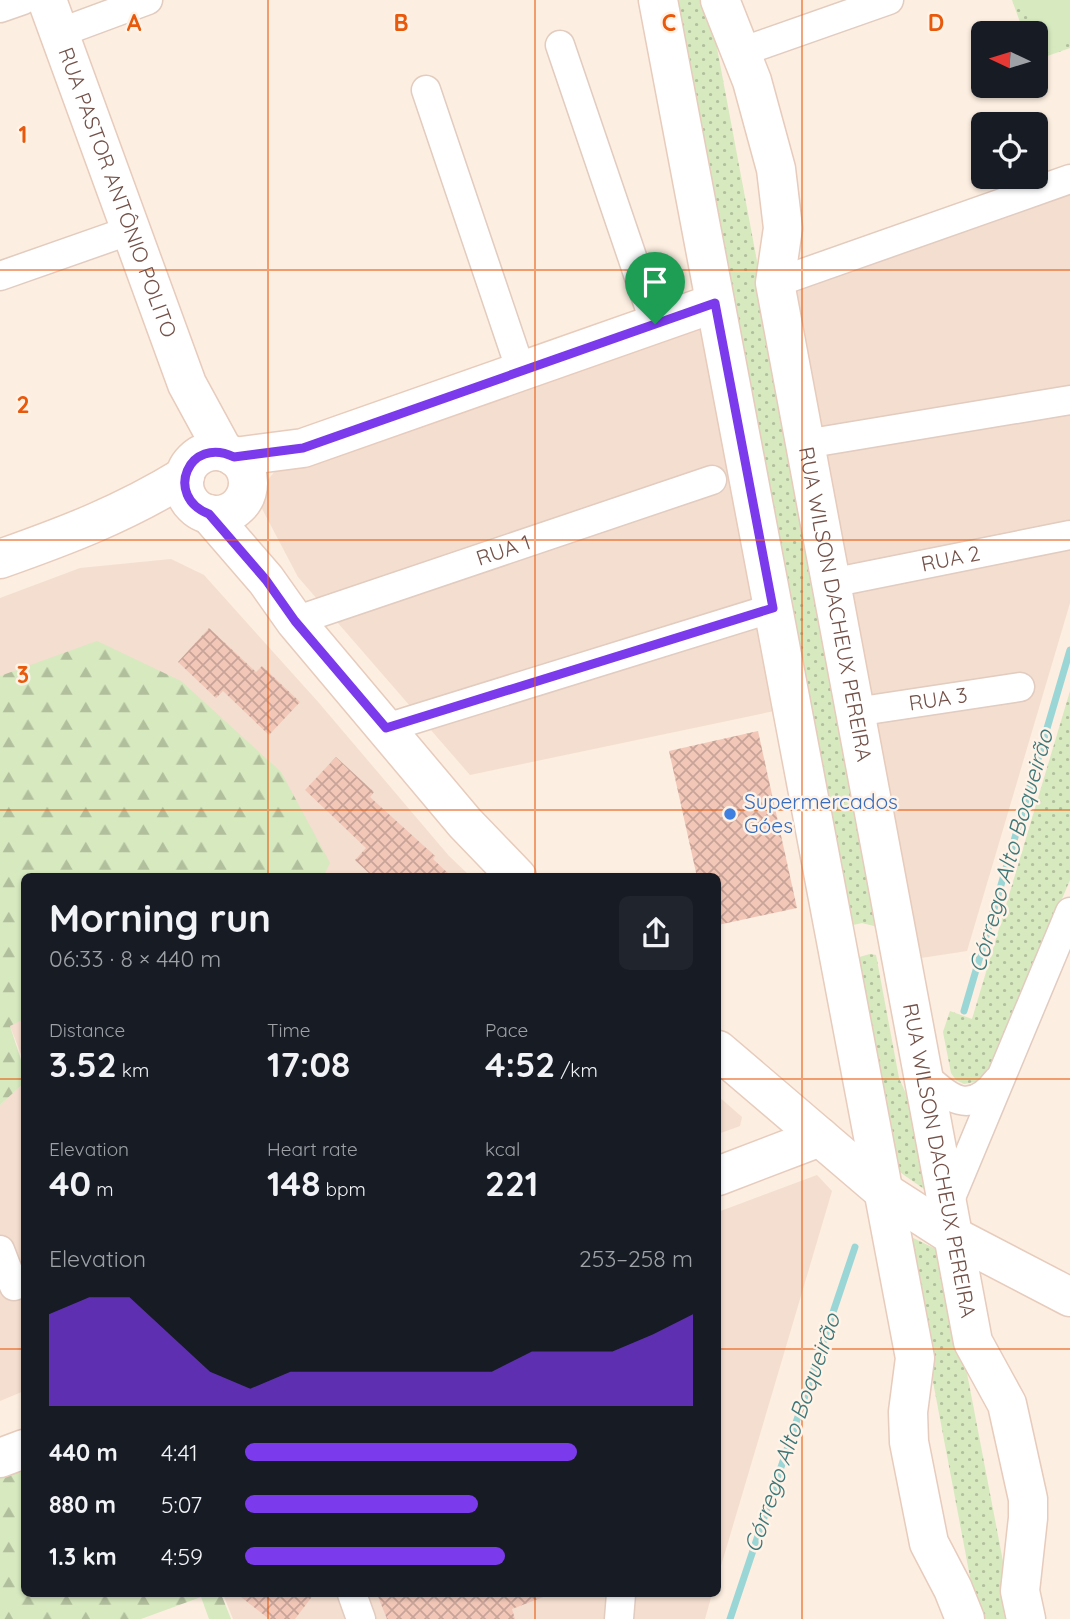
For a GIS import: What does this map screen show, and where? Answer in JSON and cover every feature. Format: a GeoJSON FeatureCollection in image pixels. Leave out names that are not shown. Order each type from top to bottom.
{"type":"FeatureCollection","features":[{"type":"Feature","properties":{"kind":"main road"},"geometry":{"type":"LineString","coordinates":[[658,0],[915,1358],[908,1420],[909,1442],[929,1543],[965,1619]]}},
{"type":"Feature","properties":{"kind":"main road","name":"RUA WILSON DACHEUX PEREIRA"},"geometry":{"type":"LineString","coordinates":[[720,0],[741,52],[768,135],[782,202],[783,228],[775,283],[950,1221],[973,1342],[1007,1404],[1027,1499],[1028,1518],[1020,1591],[1026,1619]]}},
{"type":"Feature","properties":{"kind":"main road","name":"RUA PASTOR ANTÔNIO POLITO"},"geometry":{"type":"LineString","coordinates":[[53,16],[187,384],[221,471],[248,520],[266,580]]}},
{"type":"Feature","properties":{"kind":"main road"},"geometry":{"type":"LineString","coordinates":[[0,559],[97,523],[155,494],[221,471],[303,448],[715,303]]}},
{"type":"Feature","properties":{"kind":"main road","name":"RUA PASTOR ANTÔNIO POLITO"},"geometry":{"type":"LineString","coordinates":[[221,471],[187,496],[200,511],[209,514],[266,580],[295,621],[465,822],[513,873]]}},
{"type":"Feature","properties":{"kind":"main road"},"geometry":{"type":"LineString","coordinates":[[842,970],[845,952],[859,939],[868,936],[889,941],[897,949],[901,959]]}},
{"type":"Feature","properties":{"kind":"main road"},"geometry":{"type":"LineString","coordinates":[[721,1053],[883,1191],[950,1221],[1022,1272],[1070,1297]]}},
{"type":"Feature","properties":{"kind":"main road"},"geometry":{"type":"LineString","coordinates":[[721,1174],[838,1112],[852,1100],[863,1083]]}},
{"type":"Feature","properties":{"kind":"main road"},"geometry":{"type":"LineString","coordinates":[[968,1314],[989,1285],[1022,1272]]}},
{"type":"Feature","properties":{"kind":"main road"},"geometry":{"type":"LineString","coordinates":[[0,1458],[21,1450]]}},
{"type":"Feature","properties":{"kind":"street"},"geometry":{"type":"LineString","coordinates":[[0,8],[23,0]]}},
{"type":"Feature","properties":{"kind":"street"},"geometry":{"type":"LineString","coordinates":[[53,16],[148,0]]}},
{"type":"Feature","properties":{"kind":"street"},"geometry":{"type":"LineString","coordinates":[[741,52],[889,0]]}},
{"type":"Feature","properties":{"kind":"street"},"geometry":{"type":"LineString","coordinates":[[560,45],[655,324]]}},
{"type":"Feature","properties":{"kind":"street"},"geometry":{"type":"LineString","coordinates":[[426,90],[521,371]]}},
{"type":"Feature","properties":{"kind":"street"},"geometry":{"type":"LineString","coordinates":[[775,283],[1070,179]]}},
{"type":"Feature","properties":{"kind":"street"},"geometry":{"type":"LineString","coordinates":[[0,276],[131,230]]}},
{"type":"Feature","properties":{"kind":"street"},"geometry":{"type":"LineString","coordinates":[[805,444],[1070,400]]}},
{"type":"Feature","properties":{"kind":"street","name":"RUA 1"},"geometry":{"type":"LineString","coordinates":[[295,621],[712,480]]}},
{"type":"Feature","properties":{"kind":"street","name":"RUA 2"},"geometry":{"type":"LineString","coordinates":[[831,583],[1070,535]]}},
{"type":"Feature","properties":{"kind":"street"},"geometry":{"type":"LineString","coordinates":[[386,728],[773,608]]}},
{"type":"Feature","properties":{"kind":"street","name":"RUA 3"},"geometry":{"type":"LineString","coordinates":[[855,712],[1020,687]]}},
{"type":"Feature","properties":{"kind":"street"},"geometry":{"type":"LineString","coordinates":[[950,1221],[999,1078],[1070,912]]}},
{"type":"Feature","properties":{"kind":"street"},"geometry":{"type":"LineString","coordinates":[[923,1074],[942,1093],[963,1101],[985,1096],[999,1078]]}},
{"type":"Feature","properties":{"kind":"street"},"geometry":{"type":"LineString","coordinates":[[0,1250],[13,1288]]}},
{"type":"Feature","properties":{"kind":"street"},"geometry":{"type":"LineString","coordinates":[[353,1597],[361,1619]]}},
{"type":"Feature","properties":{"kind":"street"},"geometry":{"type":"LineString","coordinates":[[619,1619],[621,1597]]}},
{"type":"Feature","properties":{"kind":"shaded area"},"geometry":{"type":"Polygon","coordinates":[[[1070,189],[1070,603],[967,951],[921,958],[868,696],[784,709],[470,775],[298,577],[259,503],[263,486],[275,471],[1070,189]]]}},
{"type":"Feature","properties":{"kind":"shaded area"},"geometry":{"type":"Polygon","coordinates":[[[171,559],[204,575],[319,703],[449,856],[467,873],[21,873],[21,1054],[0,1000],[0,598],[80,568],[171,559]]]}},
{"type":"Feature","properties":{"kind":"shaded area"},"geometry":{"type":"Polygon","coordinates":[[[21,1086],[21,1392],[0,1401],[0,1105],[21,1086]]]}},
{"type":"Feature","properties":{"kind":"shaded area"},"geometry":{"type":"Polygon","coordinates":[[[721,1099],[742,1117],[740,1126],[721,1133],[721,1099]]]}},
{"type":"Feature","properties":{"kind":"shaded area"},"geometry":{"type":"Polygon","coordinates":[[[817,1175],[832,1191],[721,1566],[721,1211],[817,1175]]]}},
{"type":"Feature","properties":{"kind":"shaded area"},"geometry":{"type":"Polygon","coordinates":[[[224,1597],[711,1597],[705,1619],[233,1619],[224,1597]]]}},
{"type":"Feature","properties":{"kind":"green space"},"geometry":{"type":"Polygon","coordinates":[[[673,0],[708,0],[882,928],[862,923],[853,925],[673,0]]]}},
{"type":"Feature","properties":{"kind":"green space"},"geometry":{"type":"Polygon","coordinates":[[[1012,0],[1070,0],[1070,48],[1048,56],[1048,21],[1020,21],[1012,0]]]}},
{"type":"Feature","properties":{"kind":"green space"},"geometry":{"type":"Polygon","coordinates":[[[1022,0],[1070,0],[1070,42],[1048,50],[1048,21],[1030,21],[1022,0]]]}},
{"type":"Feature","properties":{"kind":"green space"},"geometry":{"type":"Polygon","coordinates":[[[97,641],[181,681],[281,772],[330,863],[325,873],[21,873],[21,1020],[10,1026],[21,1060],[21,1086],[0,1105],[0,676],[97,641]]]}},
{"type":"Feature","properties":{"kind":"green space"},"geometry":{"type":"Polygon","coordinates":[[[1070,691],[1070,880],[991,1064],[980,1081],[964,1084],[956,1080],[951,1073],[943,1032],[950,1011],[972,1019],[1070,691]]]}},
{"type":"Feature","properties":{"kind":"green space"},"geometry":{"type":"Polygon","coordinates":[[[876,955],[899,1078],[922,1130],[934,1196],[894,1168],[856,958],[876,955]]]}},
{"type":"Feature","properties":{"kind":"green space"},"geometry":{"type":"Polygon","coordinates":[[[905,1234],[944,1253],[1014,1619],[978,1619],[905,1234]]]}},
{"type":"Feature","properties":{"kind":"green space"},"geometry":{"type":"Polygon","coordinates":[[[21,1467],[21,1597],[201,1597],[141,1619],[0,1619],[0,1475],[21,1467]]]}},
{"type":"Feature","properties":{"kind":"green space"},"geometry":{"type":"Polygon","coordinates":[[[201,1597],[222,1597],[231,1619],[209,1619],[201,1597]]]}},
{"type":"Feature","properties":{"kind":"building"},"geometry":{"type":"Polygon","coordinates":[[[209,628],[256,672],[262,666],[300,702],[269,735],[223,691],[216,698],[178,662],[209,628]]]}},
{"type":"Feature","properties":{"kind":"building","name":"Supermercados Góes"},"geometry":{"type":"Polygon","coordinates":[[[758,731],[797,908],[721,924],[721,873],[696,873],[669,751],[758,731]]]}},
{"type":"Feature","properties":{"kind":"building"},"geometry":{"type":"Polygon","coordinates":[[[336,757],[374,792],[370,797],[435,856],[433,859],[448,873],[369,873],[355,860],[366,848],[305,790],[336,757]]]}},
{"type":"Feature","properties":{"kind":"building"},"geometry":{"type":"Polygon","coordinates":[[[241,1597],[312,1597],[295,1619],[269,1619],[241,1597]]]}},
{"type":"Feature","properties":{"kind":"building"},"geometry":{"type":"Polygon","coordinates":[[[378,1597],[543,1597],[512,1609],[515,1619],[387,1619],[378,1597]]]}},
{"type":"Feature","properties":{"kind":"waterway","name":"Córrego Alto Boqueirão"},"geometry":{"type":"LineString","coordinates":[[964,1011],[1070,650]]}},
{"type":"Feature","properties":{"kind":"waterway","name":"Córrego Alto Boqueirão"},"geometry":{"type":"LineString","coordinates":[[730,1619],[855,1247]]}},
{"type":"Feature","properties":{"kind":"place","name":"Supermercados Góes"},"geometry":{"type":"Point","coordinates":[730,814]}},
{"type":"Feature","properties":{"kind":"route"},"geometry":{"type":"LineString","coordinates":[[715,303],[773,608],[386,728],[295,621],[266,580],[209,514],[200,511],[187,496],[184,486],[188,469],[191,463],[206,453],[224,452],[234,457],[303,448],[655,324],[715,303]]}}]}
